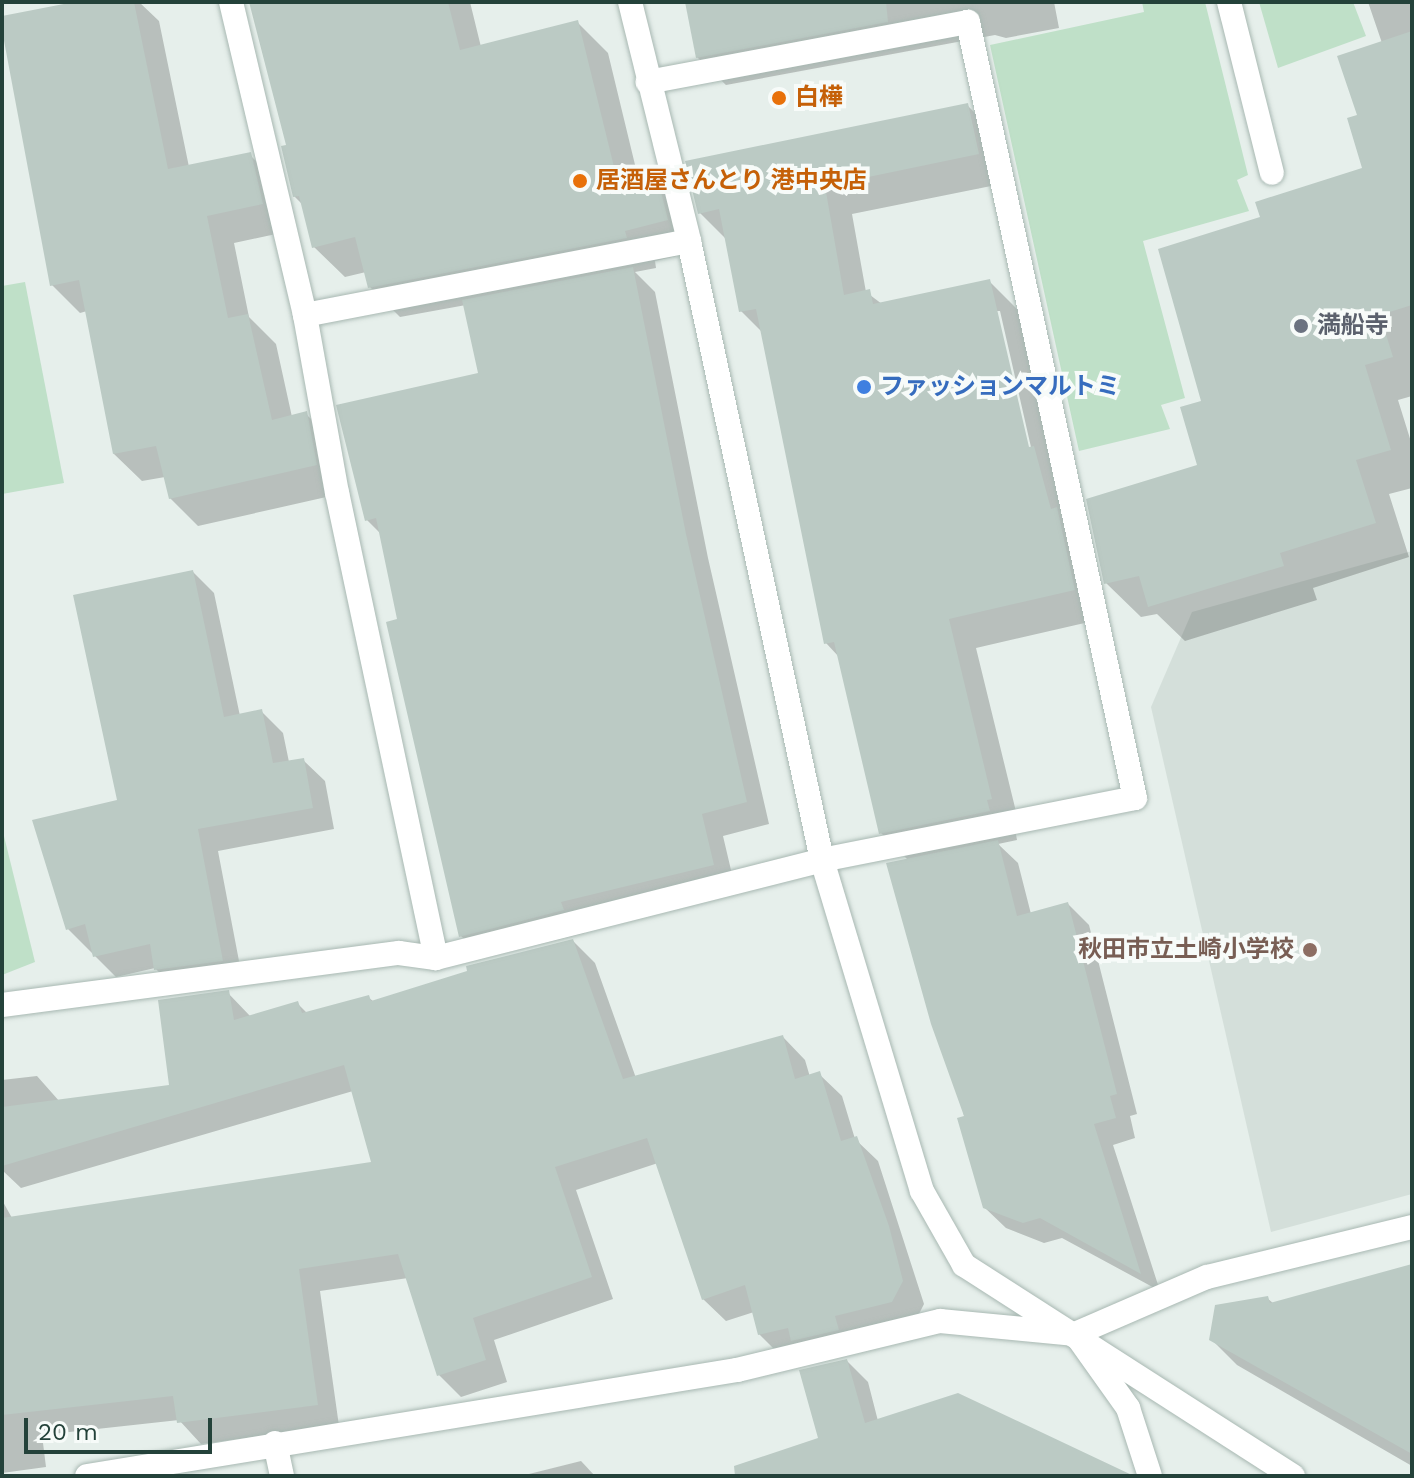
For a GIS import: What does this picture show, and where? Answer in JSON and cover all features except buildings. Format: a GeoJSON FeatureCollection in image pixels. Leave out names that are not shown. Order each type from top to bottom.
{"type":"FeatureCollection","features":[{"type":"Feature","properties":{"kind":"street"},"geometry":{"type":"LineString","coordinates":[[231,2],[305,315],[337,493],[436,958]]}},
{"type":"Feature","properties":{"kind":"street"},"geometry":{"type":"LineString","coordinates":[[630,2],[689,241],[822,860],[922,1191],[964,1265],[1293,1476]]}},
{"type":"Feature","properties":{"kind":"street"},"geometry":{"type":"LineString","coordinates":[[1229,2],[1272,173]]}},
{"type":"Feature","properties":{"kind":"street"},"geometry":{"type":"LineString","coordinates":[[2,1005],[399,953],[436,958],[822,860],[1135,798],[968,22],[648,82]]}},
{"type":"Feature","properties":{"kind":"street"},"geometry":{"type":"LineString","coordinates":[[305,315],[689,241]]}},
{"type":"Feature","properties":{"kind":"street"},"geometry":{"type":"LineString","coordinates":[[87,1476],[737,1370],[940,1321],[1075,1334],[1207,1277],[1412,1227]]}},
{"type":"Feature","properties":{"kind":"street"},"geometry":{"type":"LineString","coordinates":[[1075,1334],[1128,1408],[1150,1476]]}},
{"type":"Feature","properties":{"kind":"street"},"geometry":{"type":"LineString","coordinates":[[275,1443],[282,1476]]}},
{"type":"Feature","properties":{"kind":"shaded area","name":"秋田市立土崎小学校"},"geometry":{"type":"Polygon","coordinates":[[[1412,551],[1412,1194],[1271,1232],[1151,707],[1192,612],[1412,551]]]}},
{"type":"Feature","properties":{"kind":"green space"},"geometry":{"type":"Polygon","coordinates":[[[1142,2],[1205,2],[1248,175],[1237,180],[1249,211],[1143,241],[1185,398],[1161,405],[1170,429],[1079,451],[990,45],[1144,12],[1142,2]]]}},
{"type":"Feature","properties":{"kind":"green space"},"geometry":{"type":"Polygon","coordinates":[[[1259,2],[1353,2],[1366,36],[1278,68],[1259,2]]]}},
{"type":"Feature","properties":{"kind":"green space"},"geometry":{"type":"Polygon","coordinates":[[[25,282],[64,483],[2,494],[2,286],[25,282]]]}},
{"type":"Feature","properties":{"kind":"green space"},"geometry":{"type":"Polygon","coordinates":[[[2,828],[35,962],[2,975],[2,828]]]}},
{"type":"Feature","properties":{"kind":"place","name":"白樺"},"geometry":{"type":"Point","coordinates":[779,98]}},
{"type":"Feature","properties":{"kind":"place","name":"居酒屋さんとり 港中央店"},"geometry":{"type":"Point","coordinates":[580,181]}},
{"type":"Feature","properties":{"kind":"place","name":"満船寺"},"geometry":{"type":"Point","coordinates":[1301,326]}},
{"type":"Feature","properties":{"kind":"place","name":"ファッションマルトミ"},"geometry":{"type":"Point","coordinates":[864,387]}},
{"type":"Feature","properties":{"kind":"place","name":"秋田市立土崎小学校"},"geometry":{"type":"Point","coordinates":[1310,950]}}]}
